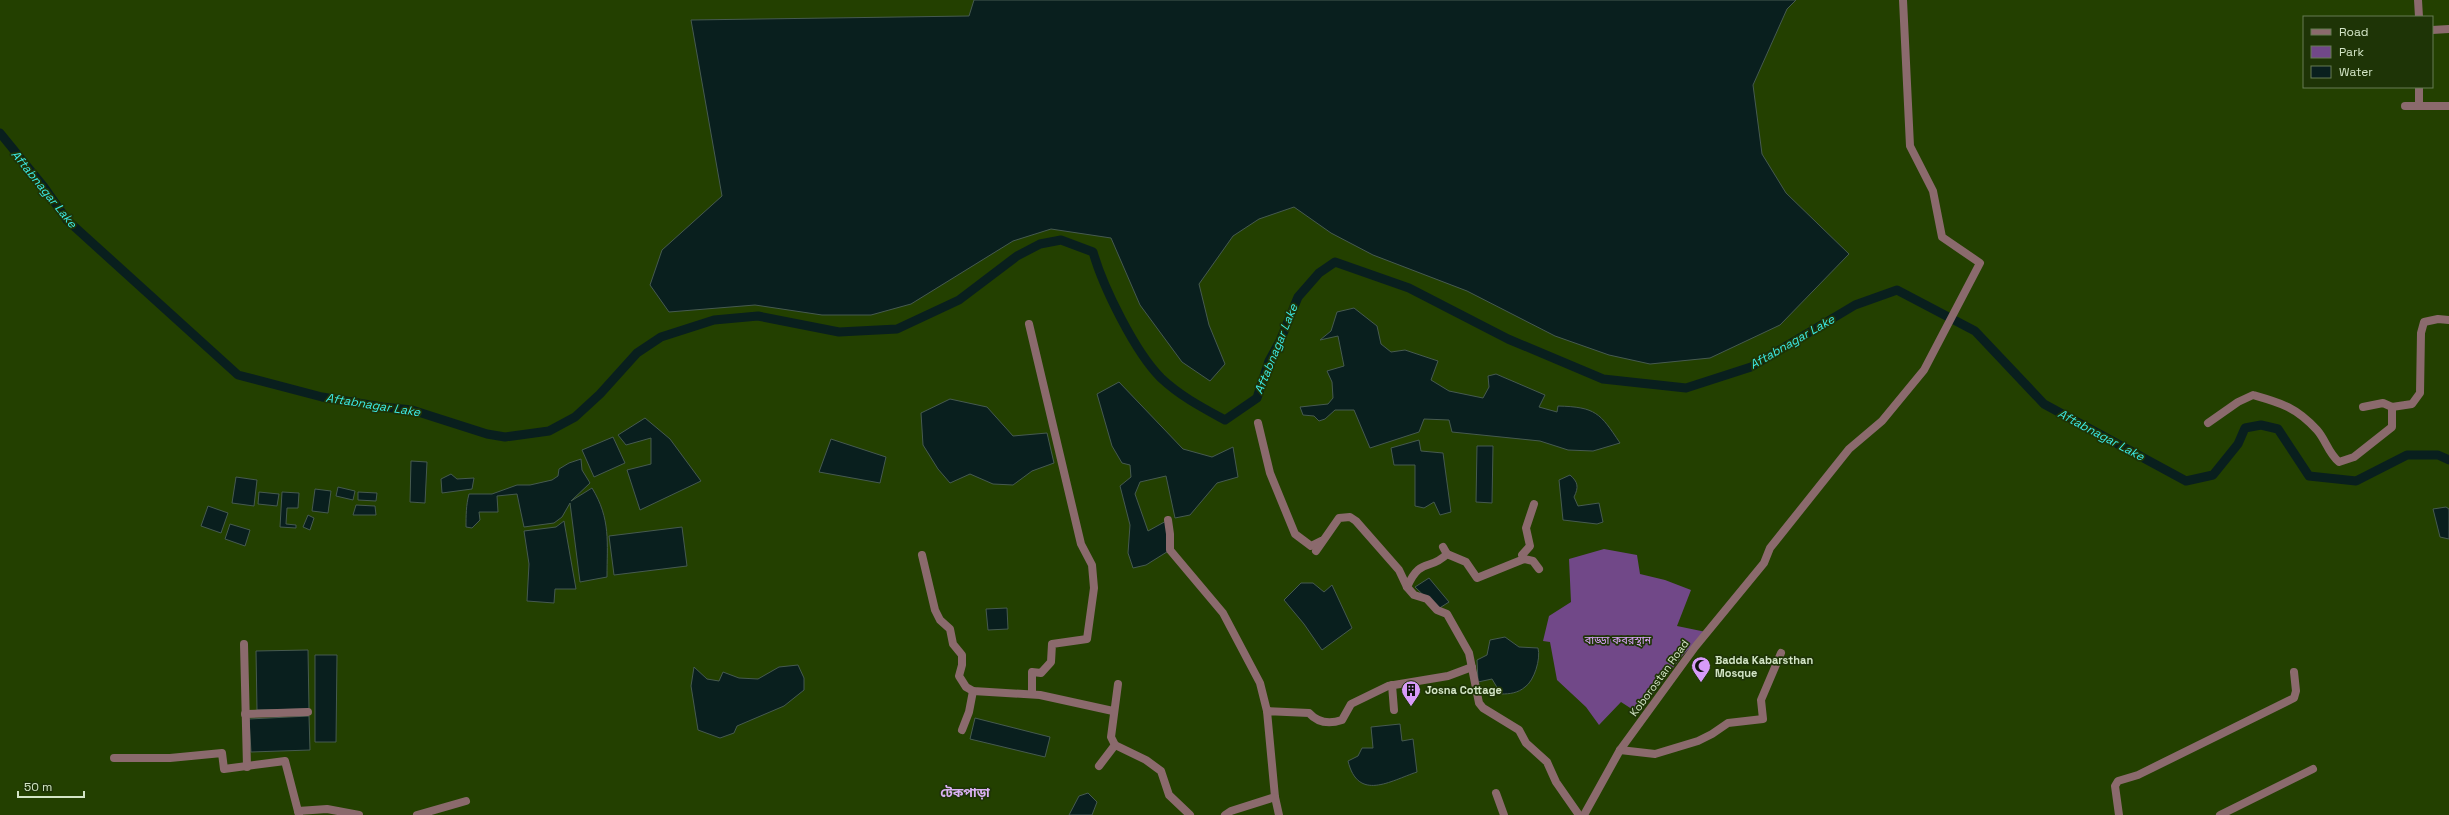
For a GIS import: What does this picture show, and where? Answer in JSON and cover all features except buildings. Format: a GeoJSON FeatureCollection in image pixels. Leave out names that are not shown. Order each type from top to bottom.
{"type":"FeatureCollection","features":[{"type":"Feature","properties":{"kind":"street","name":"Koborostan Road"},"geometry":{"type":"LineString","coordinates":[[1584,815],[1620,750],[1695,646],[1764,563],[1770,548],[1849,449],[1882,421],[1924,370],[1980,263],[1942,237],[1934,191],[1910,146],[1903,0]]}},
{"type":"Feature","properties":{"kind":"street"},"geometry":{"type":"LineString","coordinates":[[2418,0],[2419,16]]}},
{"type":"Feature","properties":{"kind":"street"},"geometry":{"type":"LineString","coordinates":[[2433,30],[2449,29]]}},
{"type":"Feature","properties":{"kind":"street"},"geometry":{"type":"LineString","coordinates":[[2419,88],[2419,106]]}},
{"type":"Feature","properties":{"kind":"street"},"geometry":{"type":"LineString","coordinates":[[2405,106],[2449,106]]}},
{"type":"Feature","properties":{"kind":"street"},"geometry":{"type":"LineString","coordinates":[[2363,407],[2383,403],[2392,407],[2412,404],[2420,393],[2424,322],[2438,318],[2449,320]]}},
{"type":"Feature","properties":{"kind":"street"},"geometry":{"type":"LineString","coordinates":[[1028,324],[1081,544],[1092,566],[1094,588],[1087,639],[1052,644],[1051,662],[1041,673],[1032,672],[1032,694]]}},
{"type":"Feature","properties":{"kind":"street"},"geometry":{"type":"LineString","coordinates":[[2208,423],[2238,402],[2253,395],[2287,404],[2317,430],[2330,455],[2339,462],[2354,457],[2392,427],[2392,407]]}},
{"type":"Feature","properties":{"kind":"street"},"geometry":{"type":"LineString","coordinates":[[1258,423],[1270,473],[1295,534],[1311,546],[1324,539]]}},
{"type":"Feature","properties":{"kind":"street"},"geometry":{"type":"LineString","coordinates":[[1524,559],[1522,555],[1530,546],[1526,528],[1534,504]]}},
{"type":"Feature","properties":{"kind":"street"},"geometry":{"type":"LineString","coordinates":[[1316,551],[1339,518],[1350,517],[1399,570],[1407,587],[1414,595],[1427,599],[1437,610],[1447,614],[1469,653],[1479,703],[1483,708],[1519,730],[1526,743],[1547,762],[1556,782],[1579,815]]}},
{"type":"Feature","properties":{"kind":"street"},"geometry":{"type":"LineString","coordinates":[[1168,520],[1170,550],[1223,613],[1260,683],[1267,711],[1275,798],[1279,815]]}},
{"type":"Feature","properties":{"kind":"street"},"geometry":{"type":"LineString","coordinates":[[1407,587],[1415,570],[1426,564],[1440,560],[1445,550],[1466,562],[1477,578],[1524,559],[1534,561],[1539,569]]}},
{"type":"Feature","properties":{"kind":"street"},"geometry":{"type":"LineString","coordinates":[[922,555],[935,610],[940,620],[950,629],[953,644],[962,655],[959,679],[973,691],[1032,694],[1113,711]]}},
{"type":"Feature","properties":{"kind":"street"},"geometry":{"type":"LineString","coordinates":[[244,644],[247,767]]}},
{"type":"Feature","properties":{"kind":"street"},"geometry":{"type":"LineString","coordinates":[[1620,750],[1655,754],[1698,741],[1712,734],[1728,723],[1763,719],[1761,700],[1781,653]]}},
{"type":"Feature","properties":{"kind":"street"},"geometry":{"type":"LineString","coordinates":[[1267,711],[1309,713],[1314,719],[1332,723],[1342,720],[1351,704],[1392,685],[1448,676],[1472,667]]}},
{"type":"Feature","properties":{"kind":"street"},"geometry":{"type":"LineString","coordinates":[[2119,815],[2115,786],[2118,781],[2138,775],[2294,698],[2296,691],[2294,672]]}},
{"type":"Feature","properties":{"kind":"street"},"geometry":{"type":"LineString","coordinates":[[1118,684],[1113,711],[1111,737],[1115,745],[1146,760],[1161,771],[1169,795],[1190,815]]}},
{"type":"Feature","properties":{"kind":"street"},"geometry":{"type":"LineString","coordinates":[[1392,685],[1394,710]]}},
{"type":"Feature","properties":{"kind":"street"},"geometry":{"type":"LineString","coordinates":[[962,730],[969,712],[973,691]]}},
{"type":"Feature","properties":{"kind":"street"},"geometry":{"type":"LineString","coordinates":[[245,714],[308,712]]}},
{"type":"Feature","properties":{"kind":"street"},"geometry":{"type":"LineString","coordinates":[[1098,766],[1115,745]]}},
{"type":"Feature","properties":{"kind":"street"},"geometry":{"type":"LineString","coordinates":[[114,758],[170,758],[222,753],[224,769],[285,761],[299,813],[327,809],[359,815]]}},
{"type":"Feature","properties":{"kind":"street"},"geometry":{"type":"LineString","coordinates":[[2220,815],[2313,769]]}},
{"type":"Feature","properties":{"kind":"street"},"geometry":{"type":"LineString","coordinates":[[1496,793],[1504,815]]}},
{"type":"Feature","properties":{"kind":"street"},"geometry":{"type":"LineString","coordinates":[[1225,815],[1231,811],[1275,798]]}},
{"type":"Feature","properties":{"kind":"street"},"geometry":{"type":"LineString","coordinates":[[417,815],[466,801]]}},
{"type":"Feature","properties":{"kind":"green space","name":"বাড্ডা কবরস্থান"},"geometry":{"type":"Polygon","coordinates":[[[1604,549],[1637,555],[1640,574],[1665,580],[1691,590],[1677,626],[1706,632],[1683,655],[1638,713],[1621,702],[1599,725],[1586,707],[1557,680],[1550,642],[1543,641],[1549,616],[1571,602],[1569,559],[1604,549]]]}},
{"type":"Feature","properties":{"kind":"water"},"geometry":{"type":"Polygon","coordinates":[[[974,0],[1796,0],[1787,9],[1753,85],[1762,154],[1786,193],[1849,254],[1780,325],[1710,358],[1650,364],[1609,355],[1555,336],[1467,291],[1373,255],[1331,233],[1294,207],[1259,219],[1233,236],[1199,284],[1209,325],[1225,364],[1210,381],[1182,362],[1140,305],[1111,238],[1051,229],[1013,241],[911,304],[871,315],[822,315],[755,305],[669,312],[650,285],[662,250],[722,196],[691,20],[969,16],[974,0]]]}},
{"type":"Feature","properties":{"kind":"water"},"geometry":{"type":"Polygon","coordinates":[[[1354,308],[1377,326],[1381,344],[1391,352],[1405,350],[1438,361],[1431,380],[1449,391],[1483,398],[1489,387],[1488,376],[1496,374],[1545,395],[1539,407],[1557,412],[1558,406],[1589,410],[1602,418],[1620,443],[1593,451],[1568,450],[1540,441],[1452,432],[1449,420],[1424,419],[1419,432],[1370,448],[1354,410],[1335,410],[1325,419],[1319,421],[1314,416],[1303,415],[1300,407],[1328,404],[1333,398],[1332,382],[1327,371],[1344,366],[1338,336],[1320,340],[1331,331],[1337,312],[1354,308]]]}},
{"type":"Feature","properties":{"kind":"water"},"geometry":{"type":"Polygon","coordinates":[[[1119,382],[1183,449],[1212,457],[1233,447],[1238,477],[1217,483],[1190,515],[1175,518],[1166,476],[1140,482],[1135,494],[1148,531],[1168,520],[1170,550],[1146,565],[1133,568],[1128,553],[1130,525],[1120,486],[1131,477],[1130,465],[1122,463],[1112,446],[1097,394],[1119,382]]]}},
{"type":"Feature","properties":{"kind":"water"},"geometry":{"type":"Polygon","coordinates":[[[950,399],[987,407],[1013,436],[1047,433],[1054,463],[1032,471],[1013,485],[993,484],[970,474],[950,483],[938,469],[923,445],[921,413],[950,399]]]}},
{"type":"Feature","properties":{"kind":"water"},"geometry":{"type":"Polygon","coordinates":[[[645,418],[670,439],[701,481],[640,510],[627,470],[651,464],[651,438],[626,445],[618,435],[645,418]]]}},
{"type":"Feature","properties":{"kind":"water"},"geometry":{"type":"Polygon","coordinates":[[[613,437],[625,463],[594,477],[582,450],[613,437]]]}},
{"type":"Feature","properties":{"kind":"water"},"geometry":{"type":"Polygon","coordinates":[[[831,439],[886,457],[880,483],[819,472],[831,439]]]}},
{"type":"Feature","properties":{"kind":"water"},"geometry":{"type":"Polygon","coordinates":[[[1419,440],[1421,451],[1443,453],[1451,512],[1440,515],[1434,502],[1424,508],[1415,506],[1415,465],[1394,465],[1391,448],[1419,440]]]}},
{"type":"Feature","properties":{"kind":"water"},"geometry":{"type":"Polygon","coordinates":[[[1477,446],[1493,446],[1492,503],[1476,502],[1477,446]]]}},
{"type":"Feature","properties":{"kind":"water"},"geometry":{"type":"Polygon","coordinates":[[[581,459],[582,470],[590,483],[571,501],[592,488],[598,499],[607,531],[607,577],[580,582],[570,503],[562,517],[554,523],[524,527],[517,494],[497,496],[498,512],[479,512],[480,520],[472,528],[466,527],[469,494],[492,494],[517,485],[530,485],[552,480],[558,476],[559,469],[569,463],[581,459]]]}},
{"type":"Feature","properties":{"kind":"water"},"geometry":{"type":"Polygon","coordinates":[[[411,461],[427,462],[425,503],[410,502],[411,461]]]}},
{"type":"Feature","properties":{"kind":"water"},"geometry":{"type":"Polygon","coordinates":[[[451,474],[457,479],[474,478],[472,489],[442,493],[441,479],[451,474]]]}},
{"type":"Feature","properties":{"kind":"water"},"geometry":{"type":"Polygon","coordinates":[[[1570,475],[1575,480],[1577,485],[1577,490],[1574,497],[1578,506],[1599,503],[1603,522],[1597,524],[1563,520],[1559,480],[1570,475]]]}},
{"type":"Feature","properties":{"kind":"water"},"geometry":{"type":"Polygon","coordinates":[[[236,477],[257,480],[254,506],[232,503],[236,477]]]}},
{"type":"Feature","properties":{"kind":"water"},"geometry":{"type":"Polygon","coordinates":[[[338,487],[355,491],[353,500],[336,496],[338,487]]]}},
{"type":"Feature","properties":{"kind":"water"},"geometry":{"type":"Polygon","coordinates":[[[315,489],[331,491],[328,513],[312,511],[315,489]]]}},
{"type":"Feature","properties":{"kind":"water"},"geometry":{"type":"Polygon","coordinates":[[[259,492],[279,494],[277,506],[258,504],[259,492]]]}},
{"type":"Feature","properties":{"kind":"water"},"geometry":{"type":"Polygon","coordinates":[[[282,492],[299,493],[298,508],[287,508],[286,524],[296,525],[296,528],[280,527],[282,492]]]}},
{"type":"Feature","properties":{"kind":"water"},"geometry":{"type":"Polygon","coordinates":[[[358,492],[377,493],[376,501],[358,500],[358,492]]]}},
{"type":"Feature","properties":{"kind":"water"},"geometry":{"type":"Polygon","coordinates":[[[356,505],[375,506],[376,515],[353,515],[356,505]]]}},
{"type":"Feature","properties":{"kind":"water"},"geometry":{"type":"Polygon","coordinates":[[[208,506],[228,513],[221,533],[201,526],[208,506]]]}},
{"type":"Feature","properties":{"kind":"water"},"geometry":{"type":"Polygon","coordinates":[[[2446,507],[2449,509],[2449,539],[2440,537],[2433,509],[2446,507]]]}},
{"type":"Feature","properties":{"kind":"water"},"geometry":{"type":"Polygon","coordinates":[[[308,515],[314,518],[310,530],[303,527],[308,515]]]}},
{"type":"Feature","properties":{"kind":"water"},"geometry":{"type":"Polygon","coordinates":[[[564,521],[576,589],[555,589],[554,603],[527,601],[529,564],[524,531],[556,527],[564,521]]]}},
{"type":"Feature","properties":{"kind":"water"},"geometry":{"type":"Polygon","coordinates":[[[230,524],[250,530],[245,546],[225,539],[230,524]]]}},
{"type":"Feature","properties":{"kind":"water"},"geometry":{"type":"Polygon","coordinates":[[[682,527],[687,566],[614,575],[609,536],[682,527]]]}},
{"type":"Feature","properties":{"kind":"water"},"geometry":{"type":"Polygon","coordinates":[[[1429,578],[1449,602],[1438,609],[1415,587],[1429,578]]]}},
{"type":"Feature","properties":{"kind":"water"},"geometry":{"type":"Polygon","coordinates":[[[1301,583],[1313,583],[1324,592],[1332,585],[1352,628],[1322,650],[1304,624],[1284,600],[1301,583]]]}},
{"type":"Feature","properties":{"kind":"water"},"geometry":{"type":"Polygon","coordinates":[[[1007,608],[1008,629],[988,630],[986,609],[1007,608]]]}},
{"type":"Feature","properties":{"kind":"water"},"geometry":{"type":"Polygon","coordinates":[[[1505,637],[1519,647],[1538,648],[1539,653],[1538,664],[1534,675],[1528,684],[1517,692],[1501,694],[1492,679],[1478,682],[1477,660],[1487,655],[1490,640],[1505,637]]]}},
{"type":"Feature","properties":{"kind":"water"},"geometry":{"type":"Polygon","coordinates":[[[308,650],[309,709],[257,710],[256,651],[308,650]]]}},
{"type":"Feature","properties":{"kind":"water"},"geometry":{"type":"Polygon","coordinates":[[[315,655],[337,655],[336,742],[315,742],[315,655]]]}},
{"type":"Feature","properties":{"kind":"water"},"geometry":{"type":"Polygon","coordinates":[[[798,665],[804,678],[804,690],[784,706],[737,726],[734,733],[720,738],[698,730],[691,686],[694,667],[707,679],[719,681],[723,672],[739,678],[758,679],[779,667],[798,665]]]}},
{"type":"Feature","properties":{"kind":"water"},"geometry":{"type":"Polygon","coordinates":[[[309,716],[310,750],[251,752],[249,719],[309,716]]]}},
{"type":"Feature","properties":{"kind":"water"},"geometry":{"type":"Polygon","coordinates":[[[975,718],[1050,737],[1045,757],[970,739],[975,718]]]}},
{"type":"Feature","properties":{"kind":"water"},"geometry":{"type":"Polygon","coordinates":[[[1400,724],[1402,741],[1413,739],[1417,772],[1376,785],[1367,785],[1359,781],[1353,774],[1348,761],[1358,756],[1362,748],[1373,748],[1371,727],[1400,724]]]}},
{"type":"Feature","properties":{"kind":"water"},"geometry":{"type":"Polygon","coordinates":[[[1088,793],[1097,802],[1092,815],[1069,815],[1079,796],[1088,793]]]}},
{"type":"Feature","properties":{"kind":"waterway","name":"Aftabnagar Lake"},"geometry":{"type":"LineString","coordinates":[[0,133],[44,187],[67,220],[238,375],[322,397],[382,407],[412,410],[487,434],[505,437],[549,431],[575,417],[600,394],[637,353],[661,337],[714,320],[758,316],[839,332],[897,329],[959,300],[1017,256],[1040,244],[1061,240],[1093,252],[1104,283],[1121,318],[1141,352],[1151,367],[1161,378],[1184,396],[1225,420],[1257,398],[1269,361],[1280,341],[1298,297],[1319,273],[1335,262],[1409,288],[1508,339],[1603,379],[1686,388],[1751,367],[1855,305],[1897,290],[1975,331],[2044,404],[2186,481],[2213,475],[2238,444],[2245,428],[2261,425],[2278,429],[2309,476],[2356,481],[2407,455],[2438,455],[2449,460]]}},
{"type":"Feature","properties":{"kind":"place","name":"Badda Kabarsthan Mosque"},"geometry":{"type":"Point","coordinates":[1701,683]}},
{"type":"Feature","properties":{"kind":"place","name":"Josna Cottage"},"geometry":{"type":"Point","coordinates":[1411,707]}},
{"type":"Feature","properties":{"kind":"district","name":"টেকপাড়া"},"geometry":{"type":"Point","coordinates":[965,792]}}]}
